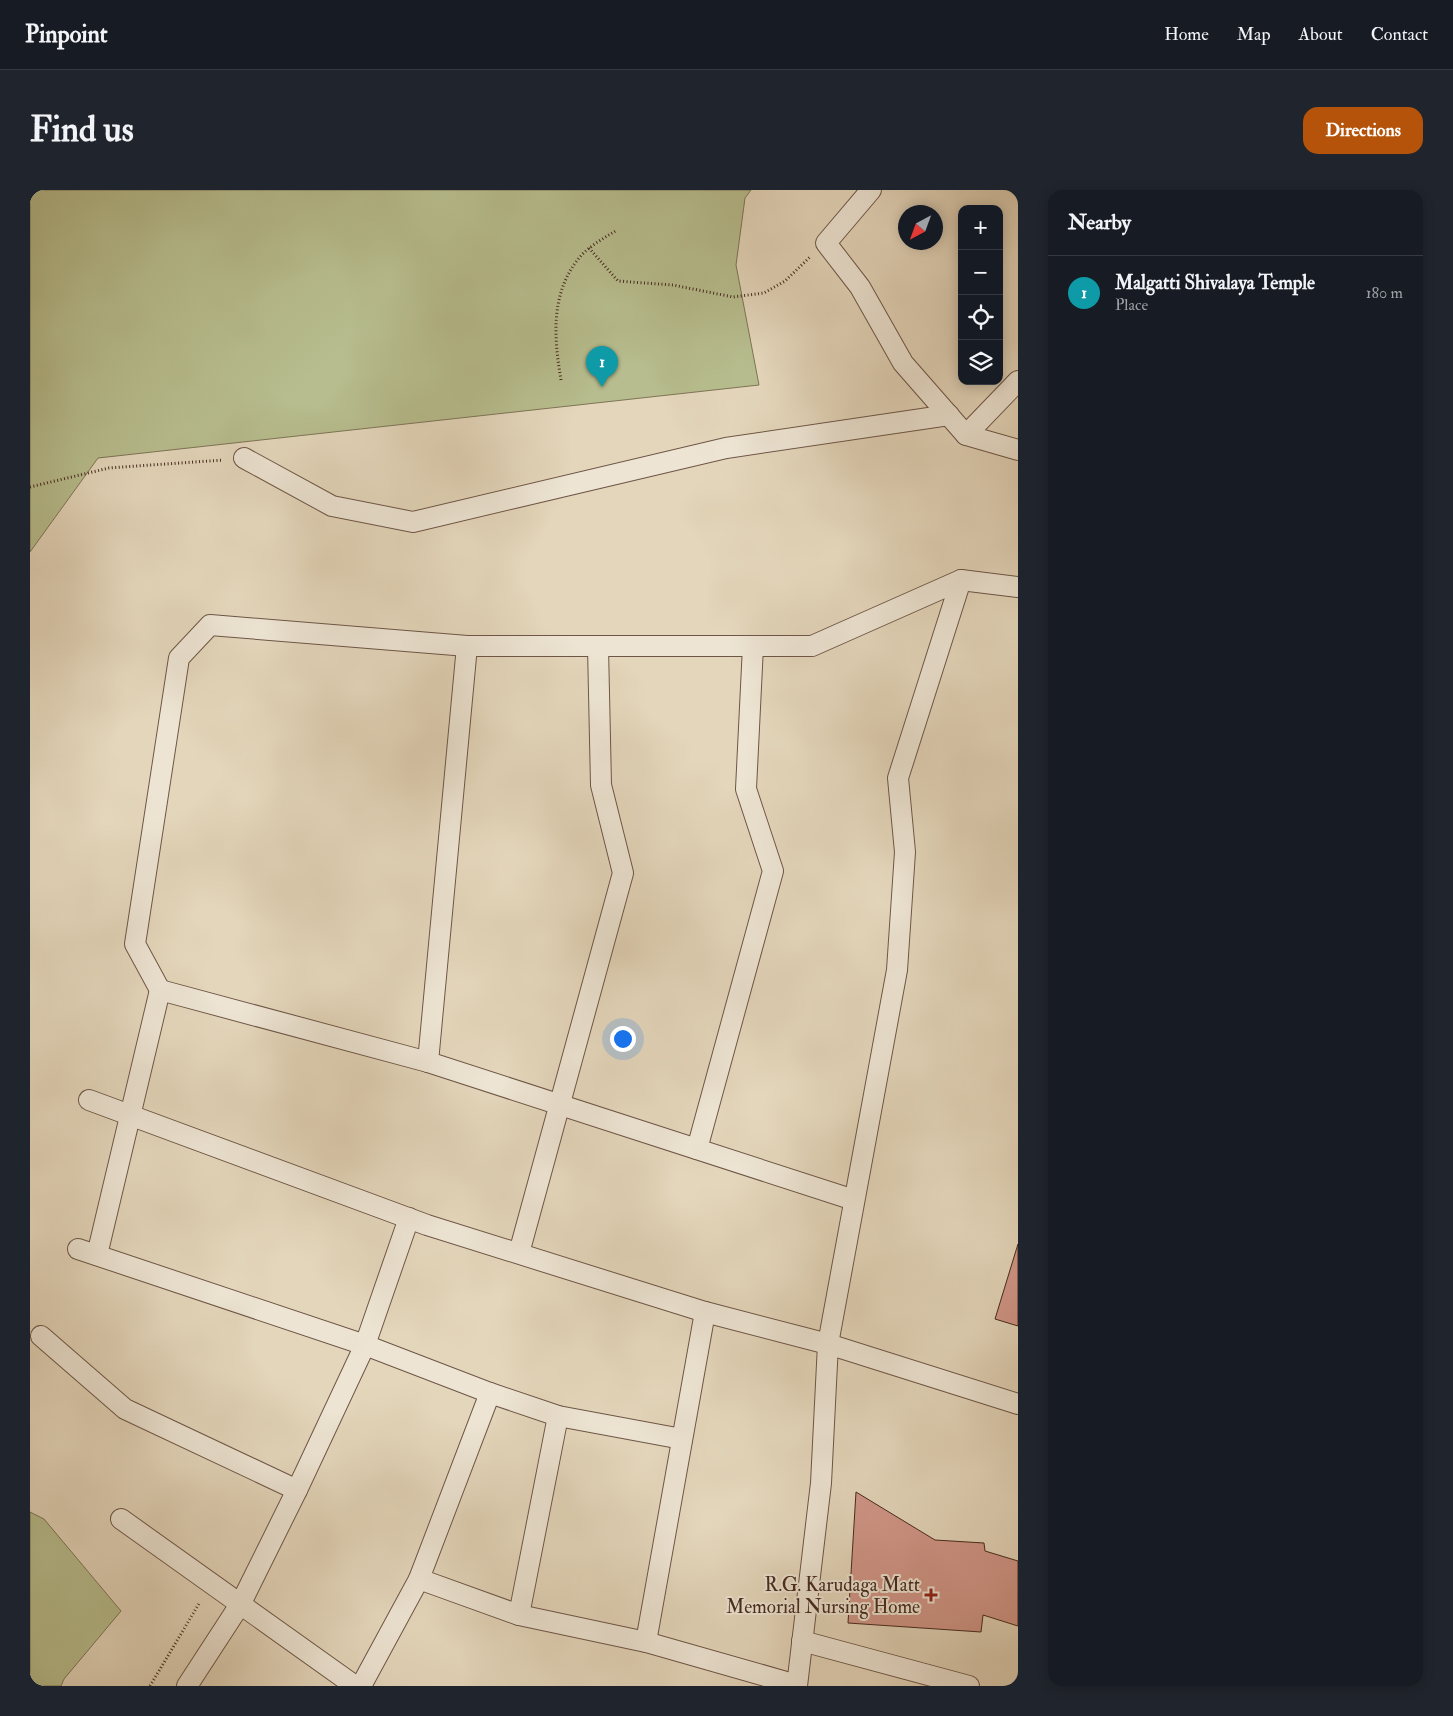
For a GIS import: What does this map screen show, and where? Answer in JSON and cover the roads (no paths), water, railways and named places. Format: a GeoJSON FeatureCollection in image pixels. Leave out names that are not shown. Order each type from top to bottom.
{"type":"FeatureCollection","features":[{"type":"Feature","properties":{"kind":"street"},"geometry":{"type":"LineString","coordinates":[[871,190],[826,243],[860,287],[903,363],[966,435],[1018,450]]}},
{"type":"Feature","properties":{"kind":"street"},"geometry":{"type":"LineString","coordinates":[[966,435],[1018,381]]}},
{"type":"Feature","properties":{"kind":"street"},"geometry":{"type":"LineString","coordinates":[[244,458],[332,506],[413,522],[726,448],[949,415]]}},
{"type":"Feature","properties":{"kind":"street"},"geometry":{"type":"LineString","coordinates":[[418,1579],[519,1615],[646,1642],[797,1685],[821,1483],[828,1344],[897,970],[905,852],[898,778],[961,580]]}},
{"type":"Feature","properties":{"kind":"street"},"geometry":{"type":"LineString","coordinates":[[97,1255],[160,990],[135,944],[179,658],[210,625],[467,646],[812,646],[961,580],[1018,587]]}},
{"type":"Feature","properties":{"kind":"street"},"geometry":{"type":"LineString","coordinates":[[428,1062],[467,646]]}},
{"type":"Feature","properties":{"kind":"street"},"geometry":{"type":"LineString","coordinates":[[519,1254],[623,873],[601,785],[598,646]]}},
{"type":"Feature","properties":{"kind":"street"},"geometry":{"type":"LineString","coordinates":[[697,1149],[773,871],[746,788],[752,646]]}},
{"type":"Feature","properties":{"kind":"street"},"geometry":{"type":"LineString","coordinates":[[160,990],[428,1062],[854,1200]]}},
{"type":"Feature","properties":{"kind":"street"},"geometry":{"type":"LineString","coordinates":[[89,1100],[409,1218],[519,1254],[705,1312],[828,1344],[1018,1404]]}},
{"type":"Feature","properties":{"kind":"street"},"geometry":{"type":"LineString","coordinates":[[187,1686],[241,1603],[297,1490],[365,1345],[409,1218]]}},
{"type":"Feature","properties":{"kind":"street"},"geometry":{"type":"LineString","coordinates":[[78,1248],[365,1345],[558,1416],[682,1438]]}},
{"type":"Feature","properties":{"kind":"street"},"geometry":{"type":"LineString","coordinates":[[646,1642],[705,1312]]}},
{"type":"Feature","properties":{"kind":"street"},"geometry":{"type":"LineString","coordinates":[[41,1336],[125,1409],[297,1490]]}},
{"type":"Feature","properties":{"kind":"street"},"geometry":{"type":"LineString","coordinates":[[361,1686],[418,1579],[490,1392]]}},
{"type":"Feature","properties":{"kind":"street"},"geometry":{"type":"LineString","coordinates":[[519,1615],[558,1416]]}},
{"type":"Feature","properties":{"kind":"street"},"geometry":{"type":"LineString","coordinates":[[121,1519],[212,1582],[355,1686]]}},
{"type":"Feature","properties":{"kind":"street"},"geometry":{"type":"LineString","coordinates":[[802,1641],[969,1686]]}},
{"type":"Feature","properties":{"kind":"place","name":"Malgatti Shivalaya Temple"},"geometry":{"type":"Point","coordinates":[602,387]}},
{"type":"Feature","properties":{"kind":"place","name":"R.G. Karudaga Matt Memorial Nursing Home"},"geometry":{"type":"Point","coordinates":[931,1595]}}]}
